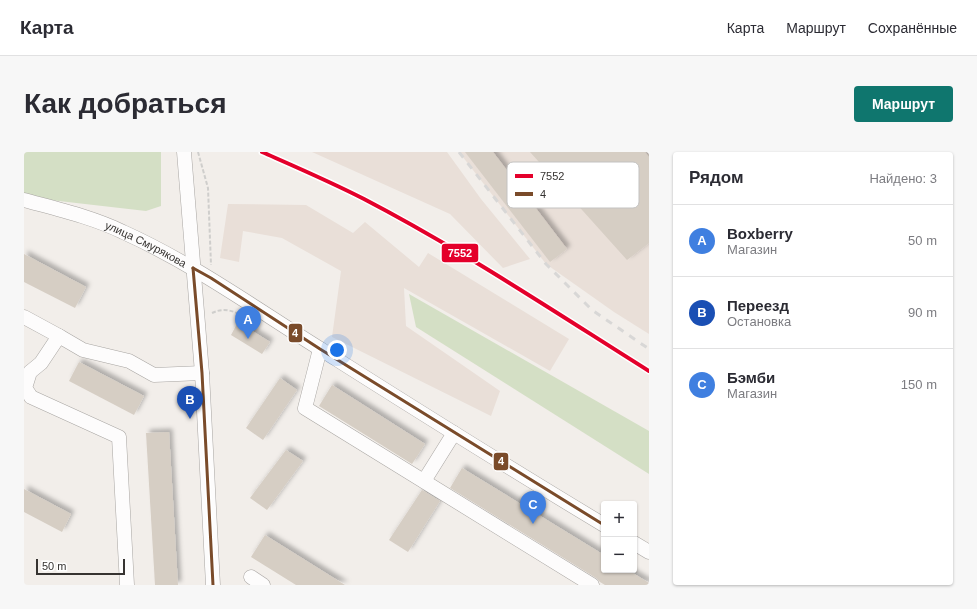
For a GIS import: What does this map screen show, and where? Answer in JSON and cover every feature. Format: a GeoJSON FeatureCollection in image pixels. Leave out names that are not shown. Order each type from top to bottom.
{"type":"FeatureCollection","features":[{"type":"Feature","properties":{"kind":"street"},"geometry":{"type":"LineString","coordinates":[[184,152],[202,373],[213,585]]}},
{"type":"Feature","properties":{"kind":"street","name":"улица Смурякова"},"geometry":{"type":"LineString","coordinates":[[24,200],[57,209],[122,231],[211,278],[320,349],[601,523]]}},
{"type":"Feature","properties":{"kind":"street"},"geometry":{"type":"LineString","coordinates":[[24,317],[83,350],[129,362],[154,375],[202,373]]}},
{"type":"Feature","properties":{"kind":"street"},"geometry":{"type":"LineString","coordinates":[[59,336],[41,363],[30,372],[26,388],[31,397],[119,437],[127,585]]}},
{"type":"Feature","properties":{"kind":"street"},"geometry":{"type":"LineString","coordinates":[[320,349],[305,408],[592,585]]}},
{"type":"Feature","properties":{"kind":"street"},"geometry":{"type":"LineString","coordinates":[[424,481],[454,433]]}},
{"type":"Feature","properties":{"kind":"street"},"geometry":{"type":"LineString","coordinates":[[637,545],[649,552]]}},
{"type":"Feature","properties":{"kind":"street"},"geometry":{"type":"LineString","coordinates":[[251,577],[263,585]]}},
{"type":"Feature","properties":{"kind":"path"},"geometry":{"type":"LineString","coordinates":[[198,152],[208,188],[211,270]]}},
{"type":"Feature","properties":{"kind":"shaded area"},"geometry":{"type":"Polygon","coordinates":[[[312,152],[447,152],[481,199],[530,259],[503,268],[450,214],[312,152]]]}},
{"type":"Feature","properties":{"kind":"shaded area"},"geometry":{"type":"Polygon","coordinates":[[[459,152],[649,152],[649,334],[614,312],[546,264],[459,152]]]}},
{"type":"Feature","properties":{"kind":"shaded area"},"geometry":{"type":"Polygon","coordinates":[[[228,204],[306,205],[353,233],[365,222],[419,267],[428,253],[569,339],[550,371],[404,288],[406,326],[500,391],[491,416],[332,337],[341,271],[282,238],[243,231],[239,262],[220,258],[228,204]]]}},
{"type":"Feature","properties":{"kind":"green space"},"geometry":{"type":"Polygon","coordinates":[[[24,152],[161,152],[161,206],[146,211],[24,197],[24,152]]]}},
{"type":"Feature","properties":{"kind":"green space"},"geometry":{"type":"Polygon","coordinates":[[[409,294],[649,431],[649,474],[416,327],[409,294]]]}},
{"type":"Feature","properties":{"kind":"building"},"geometry":{"type":"Polygon","coordinates":[[[465,152],[493,152],[507,170],[507,206],[465,152]]]}},
{"type":"Feature","properties":{"kind":"building"},"geometry":{"type":"Polygon","coordinates":[[[530,152],[645,152],[649,157],[649,243],[627,260],[580,208],[639,208],[639,162],[539,162],[530,152]]]}},
{"type":"Feature","properties":{"kind":"building"},"geometry":{"type":"Polygon","coordinates":[[[508,208],[536,208],[567,249],[550,262],[508,208]]]}},
{"type":"Feature","properties":{"kind":"building"},"geometry":{"type":"Polygon","coordinates":[[[24,254],[86,287],[75,308],[24,282],[24,254]]]}},
{"type":"Feature","properties":{"kind":"building"},"geometry":{"type":"Polygon","coordinates":[[[238,322],[270,342],[262,354],[231,335],[238,322]]]}},
{"type":"Feature","properties":{"kind":"building"},"geometry":{"type":"Polygon","coordinates":[[[79,362],[144,396],[134,415],[69,381],[79,362]]]}},
{"type":"Feature","properties":{"kind":"building"},"geometry":{"type":"Polygon","coordinates":[[[280,378],[297,390],[263,440],[246,428],[280,378]]]}},
{"type":"Feature","properties":{"kind":"building"},"geometry":{"type":"Polygon","coordinates":[[[332,385],[425,444],[412,464],[319,406],[332,385]]]}},
{"type":"Feature","properties":{"kind":"building"},"geometry":{"type":"Polygon","coordinates":[[[169,432],[178,585],[155,585],[146,433],[169,432]]]}},
{"type":"Feature","properties":{"kind":"building"},"geometry":{"type":"Polygon","coordinates":[[[286,450],[303,461],[267,510],[250,498],[286,450]]]}},
{"type":"Feature","properties":{"kind":"building"},"geometry":{"type":"Polygon","coordinates":[[[462,468],[601,553],[601,573],[633,573],[649,583],[649,585],[605,585],[450,488],[462,468]]]}},
{"type":"Feature","properties":{"kind":"building"},"geometry":{"type":"Polygon","coordinates":[[[24,489],[71,514],[62,532],[24,512],[24,489]]]}},
{"type":"Feature","properties":{"kind":"building"},"geometry":{"type":"Polygon","coordinates":[[[422,490],[440,501],[408,552],[389,540],[422,490]]]}},
{"type":"Feature","properties":{"kind":"building"},"geometry":{"type":"Polygon","coordinates":[[[265,535],[345,585],[296,585],[251,557],[265,535]]]}},
{"type":"Feature","properties":{"kind":"railway"},"geometry":{"type":"LineString","coordinates":[[459,152],[546,264],[592,310],[649,349]]}},
{"type":"Feature","properties":{"kind":"transit line","name":"7552"},"geometry":{"type":"LineString","coordinates":[[262,152],[364,199],[437,239],[649,371]]}},
{"type":"Feature","properties":{"kind":"transit line","name":"4"},"geometry":{"type":"LineString","coordinates":[[193,268],[211,278],[320,349],[601,523]]}},
{"type":"Feature","properties":{"kind":"transit line","name":"4"},"geometry":{"type":"LineString","coordinates":[[193,268],[202,373],[213,585]]}},
{"type":"Feature","properties":{"kind":"place","name":"Boxberry"},"geometry":{"type":"Point","coordinates":[248,339]}},
{"type":"Feature","properties":{"kind":"place","name":"Переезд"},"geometry":{"type":"Point","coordinates":[190,419]}},
{"type":"Feature","properties":{"kind":"place","name":"Бэмби"},"geometry":{"type":"Point","coordinates":[533,524]}}]}
